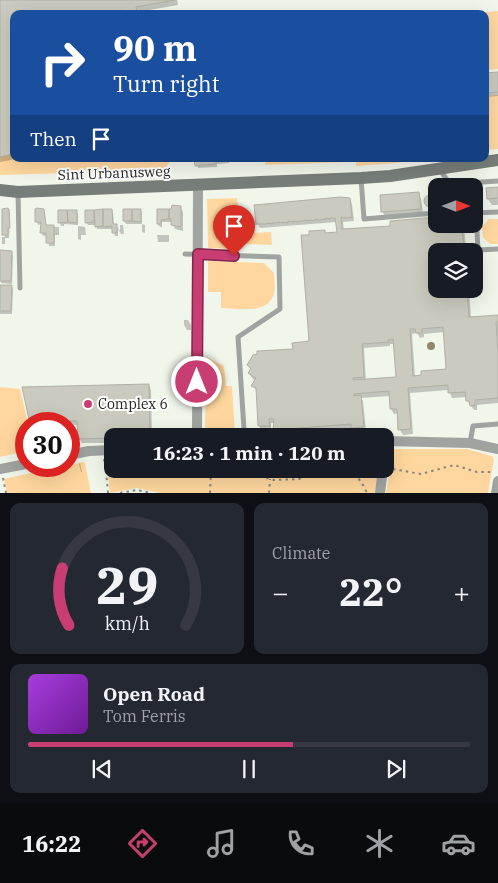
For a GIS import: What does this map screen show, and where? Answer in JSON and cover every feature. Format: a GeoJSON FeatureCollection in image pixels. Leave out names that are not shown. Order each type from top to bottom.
{"type":"FeatureCollection","features":[{"type":"Feature","properties":{"kind":"street","name":"Sint Urbanusweg"},"geometry":{"type":"LineString","coordinates":[[0,190],[18,192],[361,178],[390,176],[483,162]]}},
{"type":"Feature","properties":{"kind":"street"},"geometry":{"type":"LineString","coordinates":[[197,428],[198,186]]}},
{"type":"Feature","properties":{"kind":"street"},"geometry":{"type":"LineString","coordinates":[[394,442],[470,442],[498,449]]}},
{"type":"Feature","properties":{"kind":"street"},"geometry":{"type":"LineString","coordinates":[[80,453],[104,450]]}},
{"type":"Feature","properties":{"kind":"street"},"geometry":{"type":"LineString","coordinates":[[0,469],[15,466]]}},
{"type":"Feature","properties":{"kind":"street"},"geometry":{"type":"LineString","coordinates":[[380,493],[384,478]]}},
{"type":"Feature","properties":{"kind":"street"},"geometry":{"type":"LineString","coordinates":[[496,493],[498,481]]}},
{"type":"Feature","properties":{"kind":"lane"},"geometry":{"type":"LineString","coordinates":[[438,168],[450,184],[498,181]]}},
{"type":"Feature","properties":{"kind":"lane"},"geometry":{"type":"LineString","coordinates":[[361,178],[364,219],[428,215]]}},
{"type":"Feature","properties":{"kind":"lane"},"geometry":{"type":"LineString","coordinates":[[18,192],[20,288]]}},
{"type":"Feature","properties":{"kind":"lane"},"geometry":{"type":"LineString","coordinates":[[483,213],[498,212]]}},
{"type":"Feature","properties":{"kind":"lane"},"geometry":{"type":"LineString","coordinates":[[477,233],[478,250],[498,249]]}},
{"type":"Feature","properties":{"kind":"lane"},"geometry":{"type":"LineString","coordinates":[[185,254],[279,257],[280,309],[238,337],[244,428]]}},
{"type":"Feature","properties":{"kind":"lane"},"geometry":{"type":"LineString","coordinates":[[470,442],[473,426],[498,424]]}},
{"type":"Feature","properties":{"kind":"path"},"geometry":{"type":"LineString","coordinates":[[394,470],[420,474],[454,465],[477,472],[498,472]]}},
{"type":"Feature","properties":{"kind":"path"},"geometry":{"type":"LineString","coordinates":[[0,469],[6,493]]}},
{"type":"Feature","properties":{"kind":"path"},"geometry":{"type":"LineString","coordinates":[[107,478],[108,493]]}},
{"type":"Feature","properties":{"kind":"path"},"geometry":{"type":"LineString","coordinates":[[210,493],[211,478]]}},
{"type":"Feature","properties":{"kind":"path"},"geometry":{"type":"LineString","coordinates":[[266,478],[302,478]]}},
{"type":"Feature","properties":{"kind":"path"},"geometry":{"type":"LineString","coordinates":[[358,478],[367,493]]}},
{"type":"Feature","properties":{"kind":"path"},"geometry":{"type":"LineString","coordinates":[[270,479],[270,493]]}},
{"type":"Feature","properties":{"kind":"path"},"geometry":{"type":"LineString","coordinates":[[120,493],[136,490],[151,493]]}},
{"type":"Feature","properties":{"kind":"shaded area"},"geometry":{"type":"Polygon","coordinates":[[[498,11],[498,69],[489,70],[489,12],[498,11]]]}},
{"type":"Feature","properties":{"kind":"shaded area"},"geometry":{"type":"Polygon","coordinates":[[[498,95],[498,149],[489,150],[489,96],[498,95]]]}},
{"type":"Feature","properties":{"kind":"shaded area"},"geometry":{"type":"Polygon","coordinates":[[[10,155],[10,162],[169,162],[165,170],[0,175],[0,157],[10,155]]]}},
{"type":"Feature","properties":{"kind":"shaded area"},"geometry":{"type":"Polygon","coordinates":[[[266,162],[348,162],[265,165],[266,162]]]}},
{"type":"Feature","properties":{"kind":"shaded area"},"geometry":{"type":"Polygon","coordinates":[[[356,162],[402,162],[396,163],[356,166],[356,162]]]}},
{"type":"Feature","properties":{"kind":"shaded area"},"geometry":{"type":"Polygon","coordinates":[[[237,198],[239,215],[243,215],[243,226],[254,226],[255,233],[271,232],[272,245],[245,244],[239,249],[208,248],[207,199],[237,198]]]}},
{"type":"Feature","properties":{"kind":"shaded area"},"geometry":{"type":"Polygon","coordinates":[[[489,219],[498,219],[498,244],[490,244],[483,237],[483,226],[489,219]]]}},
{"type":"Feature","properties":{"kind":"shaded area"},"geometry":{"type":"Polygon","coordinates":[[[208,261],[264,263],[274,273],[275,291],[271,300],[259,308],[221,308],[221,292],[208,292],[208,261]]]}},
{"type":"Feature","properties":{"kind":"shaded area"},"geometry":{"type":"Polygon","coordinates":[[[206,357],[224,366],[226,386],[232,386],[235,428],[205,428],[206,357]]]}},
{"type":"Feature","properties":{"kind":"shaded area"},"geometry":{"type":"Polygon","coordinates":[[[0,387],[20,389],[25,412],[15,412],[15,454],[0,457],[0,387]]]}},
{"type":"Feature","properties":{"kind":"shaded area"},"geometry":{"type":"Polygon","coordinates":[[[394,449],[467,449],[492,456],[494,459],[488,493],[386,493],[389,478],[394,478],[394,449]]]}},
{"type":"Feature","properties":{"kind":"shaded area"},"geometry":{"type":"Polygon","coordinates":[[[80,463],[85,463],[91,493],[7,493],[4,479],[15,477],[80,477],[80,463]]]}},
{"type":"Feature","properties":{"kind":"shaded area"},"geometry":{"type":"Polygon","coordinates":[[[108,478],[379,478],[377,493],[159,493],[137,488],[110,493],[108,478]]]}},
{"type":"Feature","properties":{"kind":"building"},"geometry":{"type":"Polygon","coordinates":[[[0,0],[175,0],[136,7],[137,10],[10,10],[10,155],[0,157],[0,0]]]}},
{"type":"Feature","properties":{"kind":"building"},"geometry":{"type":"Polygon","coordinates":[[[498,72],[498,92],[489,93],[489,73],[498,72]]]}},
{"type":"Feature","properties":{"kind":"building"},"geometry":{"type":"Polygon","coordinates":[[[194,162],[216,162],[216,164],[195,166],[194,162]]]}},
{"type":"Feature","properties":{"kind":"building"},"geometry":{"type":"Polygon","coordinates":[[[498,187],[498,198],[487,199],[486,188],[498,187]]]}},
{"type":"Feature","properties":{"kind":"building"},"geometry":{"type":"Polygon","coordinates":[[[419,192],[421,209],[381,212],[380,195],[419,192]]]}},
{"type":"Feature","properties":{"kind":"building"},"geometry":{"type":"Polygon","coordinates":[[[428,195],[428,207],[424,203],[428,195]]]}},
{"type":"Feature","properties":{"kind":"building"},"geometry":{"type":"Polygon","coordinates":[[[340,197],[350,198],[352,218],[341,217],[342,229],[390,226],[390,221],[428,218],[428,233],[463,233],[463,243],[428,243],[428,298],[468,298],[469,317],[498,315],[498,322],[496,322],[498,398],[475,400],[475,405],[470,406],[469,401],[466,401],[465,392],[448,393],[448,385],[408,388],[411,429],[398,430],[397,409],[390,409],[389,391],[354,394],[354,396],[361,395],[364,427],[351,428],[351,424],[273,428],[274,419],[269,419],[270,426],[258,426],[256,388],[251,386],[256,378],[248,373],[251,368],[247,365],[253,355],[257,354],[257,351],[293,349],[292,343],[309,341],[301,235],[309,235],[309,231],[325,230],[325,233],[337,232],[335,218],[256,225],[254,205],[340,197]],[[443,327],[422,329],[422,333],[416,333],[415,329],[410,329],[413,376],[421,375],[421,371],[446,369],[443,327]],[[393,339],[388,340],[389,342],[362,344],[364,377],[353,378],[353,380],[396,377],[393,339]]]}},
{"type":"Feature","properties":{"kind":"building"},"geometry":{"type":"Polygon","coordinates":[[[172,205],[181,206],[181,227],[171,225],[169,209],[171,209],[172,205]]]}},
{"type":"Feature","properties":{"kind":"building"},"geometry":{"type":"Polygon","coordinates":[[[2,209],[9,209],[10,228],[8,228],[8,235],[2,235],[2,209]]]}},
{"type":"Feature","properties":{"kind":"building"},"geometry":{"type":"Polygon","coordinates":[[[35,209],[44,209],[46,225],[54,225],[54,243],[46,243],[46,233],[40,233],[41,222],[35,222],[35,209]]]}},
{"type":"Feature","properties":{"kind":"building"},"geometry":{"type":"Polygon","coordinates":[[[103,209],[103,226],[95,227],[94,210],[103,209]]]}},
{"type":"Feature","properties":{"kind":"building"},"geometry":{"type":"Polygon","coordinates":[[[103,209],[112,209],[113,224],[117,224],[117,233],[112,233],[112,226],[103,227],[103,209]]]}},
{"type":"Feature","properties":{"kind":"building"},"geometry":{"type":"Polygon","coordinates":[[[123,209],[132,209],[132,221],[123,221],[123,209]]]}},
{"type":"Feature","properties":{"kind":"building"},"geometry":{"type":"Polygon","coordinates":[[[132,209],[141,209],[141,222],[132,221],[132,209]]]}},
{"type":"Feature","properties":{"kind":"building"},"geometry":{"type":"Polygon","coordinates":[[[157,209],[169,209],[169,219],[161,220],[161,224],[157,224],[157,209]]]}},
{"type":"Feature","properties":{"kind":"building"},"geometry":{"type":"Polygon","coordinates":[[[58,210],[67,210],[68,222],[58,223],[58,210]]]}},
{"type":"Feature","properties":{"kind":"building"},"geometry":{"type":"Polygon","coordinates":[[[67,210],[77,210],[77,223],[68,222],[67,210]]]}},
{"type":"Feature","properties":{"kind":"building"},"geometry":{"type":"Polygon","coordinates":[[[85,210],[94,210],[94,222],[85,223],[85,210]]]}},
{"type":"Feature","properties":{"kind":"building"},"geometry":{"type":"Polygon","coordinates":[[[0,250],[12,251],[11,281],[0,281],[0,250]]]}},
{"type":"Feature","properties":{"kind":"building"},"geometry":{"type":"Polygon","coordinates":[[[0,285],[12,285],[11,311],[0,311],[0,285]]]}},
{"type":"Feature","properties":{"kind":"building","name":"Complex 6"},"geometry":{"type":"Polygon","coordinates":[[[149,384],[150,428],[104,428],[104,438],[80,439],[80,412],[27,412],[22,387],[149,384]]]}},
{"type":"Feature","properties":{"kind":"place","name":"Complex 6"},"geometry":{"type":"Point","coordinates":[88,404]}},
{"type":"Feature","properties":{"kind":"route"},"geometry":{"type":"LineString","coordinates":[[197,382],[198,254],[234,256]]}}]}
